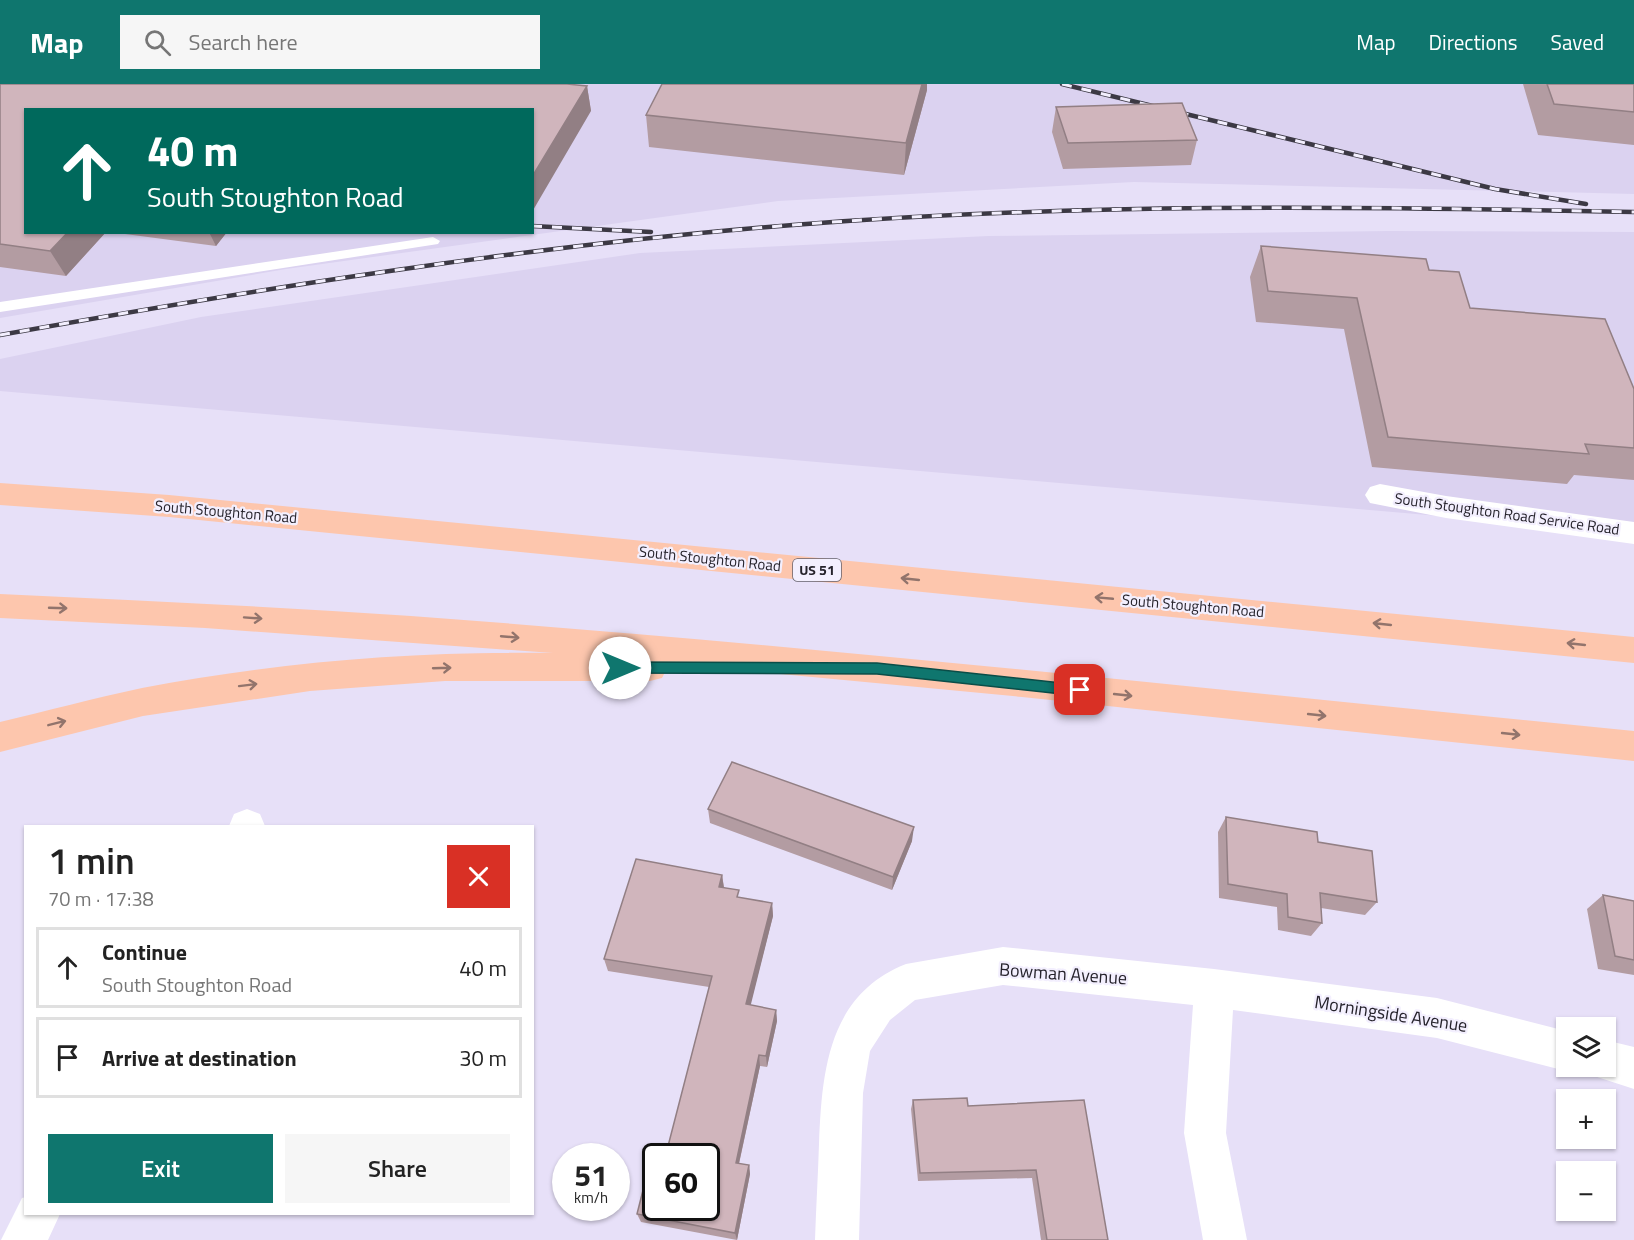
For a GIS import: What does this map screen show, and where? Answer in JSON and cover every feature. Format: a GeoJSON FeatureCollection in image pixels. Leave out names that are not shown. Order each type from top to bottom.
{"type":"FeatureCollection","features":[{"type":"Feature","properties":{"kind":"main road","name":"South Stoughton Road"},"geometry":{"type":"LineString","coordinates":[[0,494],[181,507],[1634,650]]}},
{"type":"Feature","properties":{"kind":"main road"},"geometry":{"type":"LineString","coordinates":[[0,606],[168,612],[395,627],[877,668],[1170,700],[1634,746]]}},
{"type":"Feature","properties":{"kind":"main road"},"geometry":{"type":"LineString","coordinates":[[0,737],[109,709],[174,696],[237,686],[379,670],[877,668]]}},
{"type":"Feature","properties":{"kind":"street","name":"South Stoughton Road Service Road"},"geometry":{"type":"LineString","coordinates":[[1380,495],[1446,507],[1634,533]]}},
{"type":"Feature","properties":{"kind":"street","name":"Bowman Avenue"},"geometry":{"type":"LineString","coordinates":[[837,1240],[842,1093],[850,1047],[862,1024],[876,1006],[906,983],[1003,966],[1214,988]]}},
{"type":"Feature","properties":{"kind":"street","name":"Morningside Avenue"},"geometry":{"type":"LineString","coordinates":[[1214,988],[1437,1018],[1556,1048]]}},
{"type":"Feature","properties":{"kind":"street"},"geometry":{"type":"LineString","coordinates":[[1214,988],[1205,1133],[1225,1240]]}},
{"type":"Feature","properties":{"kind":"street"},"geometry":{"type":"LineString","coordinates":[[1616,1064],[1634,1068]]}},
{"type":"Feature","properties":{"kind":"street"},"geometry":{"type":"LineString","coordinates":[[23,1240],[37,1215]]}},
{"type":"Feature","properties":{"kind":"lane"},"geometry":{"type":"LineString","coordinates":[[0,307],[433,241]]}},
{"type":"Feature","properties":{"kind":"shaded area"},"geometry":{"type":"Polygon","coordinates":[[[0,84],[1634,84],[1634,194],[1134,182],[778,201],[286,269],[0,318],[0,84]]]}},
{"type":"Feature","properties":{"kind":"shaded area"},"geometry":{"type":"Polygon","coordinates":[[[1389,231],[1634,232],[1634,533],[0,391],[0,359],[201,317],[640,253],[988,236],[1389,231]]]}},
{"type":"Feature","properties":{"kind":"building"},"geometry":{"type":"Polygon","coordinates":[[[0,84],[567,84],[587,86],[534,174],[534,108],[24,108],[24,234],[66,234],[50,251],[0,244],[0,84]]]}},
{"type":"Feature","properties":{"kind":"building"},"geometry":{"type":"Polygon","coordinates":[[[662,84],[922,84],[906,143],[646,115],[662,84]]]}},
{"type":"Feature","properties":{"kind":"building"},"geometry":{"type":"Polygon","coordinates":[[[1547,84],[1634,84],[1634,112],[1554,104],[1547,84]]]}},
{"type":"Feature","properties":{"kind":"building"},"geometry":{"type":"Polygon","coordinates":[[[1182,103],[1197,140],[1068,143],[1056,107],[1182,103]]]}},
{"type":"Feature","properties":{"kind":"building"},"geometry":{"type":"Polygon","coordinates":[[[1261,246],[1426,259],[1429,270],[1459,272],[1470,308],[1605,319],[1634,389],[1634,448],[1585,444],[1589,454],[1388,437],[1357,298],[1268,291],[1261,246]]]}},
{"type":"Feature","properties":{"kind":"building"},"geometry":{"type":"Polygon","coordinates":[[[732,762],[914,827],[893,877],[708,809],[732,762]]]}},
{"type":"Feature","properties":{"kind":"building"},"geometry":{"type":"Polygon","coordinates":[[[1226,817],[1317,832],[1318,842],[1372,851],[1377,902],[1320,893],[1322,923],[1288,917],[1287,894],[1228,884],[1226,817]]]}},
{"type":"Feature","properties":{"kind":"building"},"geometry":{"type":"Polygon","coordinates":[[[636,859],[722,875],[719,887],[739,890],[737,897],[772,903],[746,1004],[776,1010],[766,1056],[759,1055],[736,1163],[749,1165],[735,1233],[673,1221],[720,1221],[720,1143],[669,1143],[712,976],[604,959],[636,859]]]}},
{"type":"Feature","properties":{"kind":"building"},"geometry":{"type":"Polygon","coordinates":[[[1603,895],[1634,901],[1634,960],[1615,956],[1603,895]]]}},
{"type":"Feature","properties":{"kind":"building"},"geometry":{"type":"Polygon","coordinates":[[[967,1098],[968,1106],[1084,1100],[1108,1240],[1047,1240],[1036,1170],[920,1173],[913,1100],[967,1098]]]}},
{"type":"Feature","properties":{"kind":"building"},"geometry":{"type":"Polygon","coordinates":[[[642,1194],[642,1215],[637,1214],[642,1194]]]}},
{"type":"Feature","properties":{"kind":"railway"},"geometry":{"type":"LineString","coordinates":[[1062,84],[1495,189],[1586,204]]}},
{"type":"Feature","properties":{"kind":"railway"},"geometry":{"type":"LineString","coordinates":[[0,335],[395,270],[593,244],[793,225],[1003,213],[1213,208],[1423,208],[1634,212]]}},
{"type":"Feature","properties":{"kind":"railway"},"geometry":{"type":"LineString","coordinates":[[534,226],[651,232]]}},
{"type":"Feature","properties":{"kind":"route"},"geometry":{"type":"LineString","coordinates":[[620,668],[877,668],[1080,690]]}}]}
